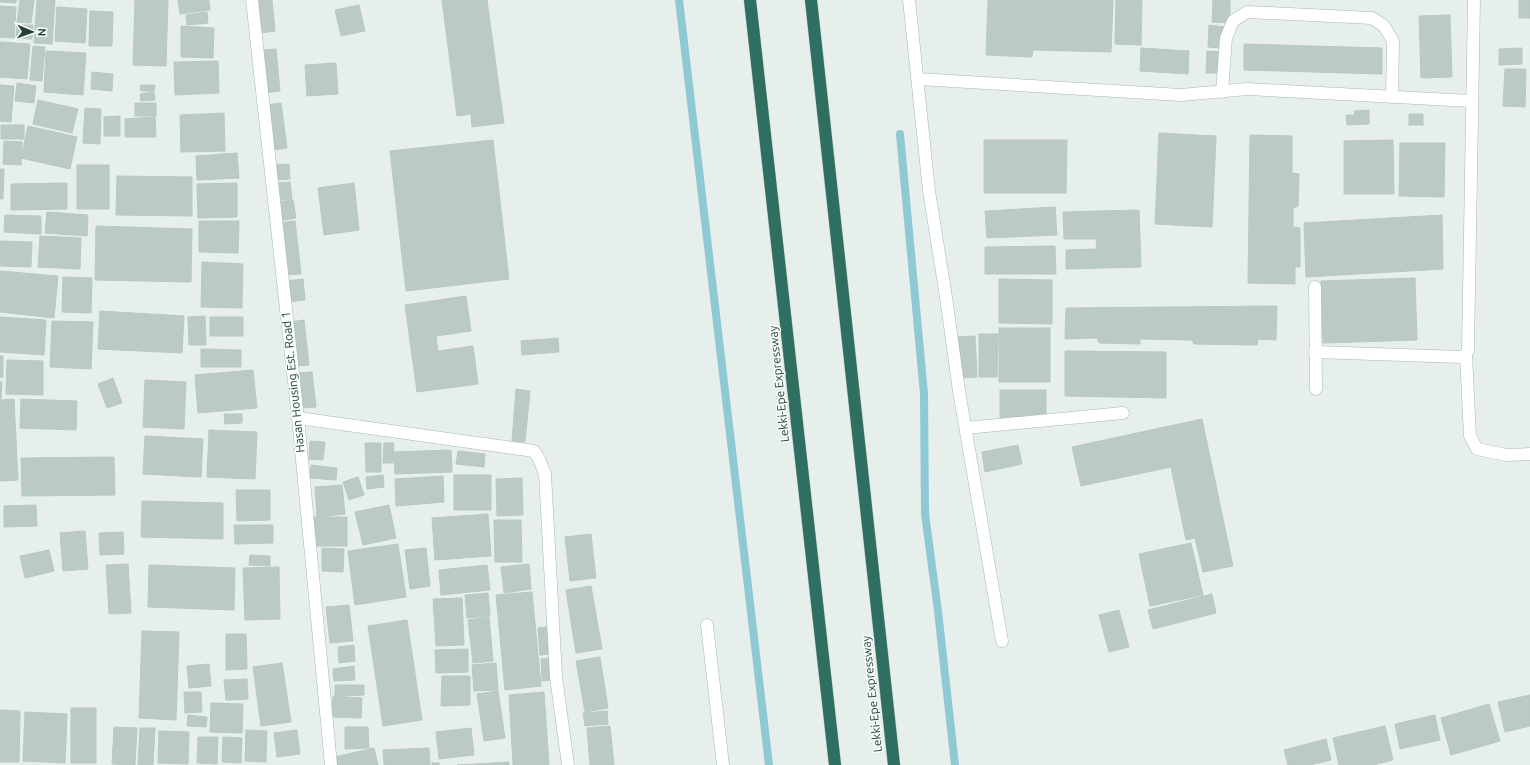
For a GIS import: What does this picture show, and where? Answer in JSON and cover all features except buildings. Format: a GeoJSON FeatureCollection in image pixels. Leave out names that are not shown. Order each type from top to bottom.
{"type":"FeatureCollection","features":[{"type":"Feature","properties":{"kind":"highway","name":"Lekki-Epe Expressway"},"geometry":{"type":"LineString","coordinates":[[750,0],[835,765]]}},
{"type":"Feature","properties":{"kind":"highway","name":"Lekki-Epe Expressway"},"geometry":{"type":"LineString","coordinates":[[811,0],[894,765]]}},
{"type":"Feature","properties":{"kind":"street","name":"Hasan Housing Est. Road 1"},"geometry":{"type":"LineString","coordinates":[[252,0],[298,418],[330,765]]}},
{"type":"Feature","properties":{"kind":"street"},"geometry":{"type":"LineString","coordinates":[[909,0],[929,191],[959,390],[1002,641]]}},
{"type":"Feature","properties":{"kind":"street"},"geometry":{"type":"LineString","coordinates":[[1474,0],[1471,101],[1468,350],[1466,355],[1470,436],[1477,449],[1506,455],[1530,454]]}},
{"type":"Feature","properties":{"kind":"street"},"geometry":{"type":"LineString","coordinates":[[1222,92],[1226,38],[1233,21],[1247,12],[1372,18],[1384,26],[1393,41],[1392,97]]}},
{"type":"Feature","properties":{"kind":"street"},"geometry":{"type":"LineString","coordinates":[[918,79],[1181,96],[1247,89],[1471,101]]}},
{"type":"Feature","properties":{"kind":"street"},"geometry":{"type":"LineString","coordinates":[[1315,286],[1316,389]]}},
{"type":"Feature","properties":{"kind":"street"},"geometry":{"type":"LineString","coordinates":[[1315,352],[1461,357],[1466,355]]}},
{"type":"Feature","properties":{"kind":"street"},"geometry":{"type":"LineString","coordinates":[[966,428],[1123,413]]}},
{"type":"Feature","properties":{"kind":"street"},"geometry":{"type":"LineString","coordinates":[[298,418],[534,451],[545,474],[556,677],[568,765]]}},
{"type":"Feature","properties":{"kind":"street"},"geometry":{"type":"LineString","coordinates":[[706,625],[723,765]]}},
{"type":"Feature","properties":{"kind":"waterway"},"geometry":{"type":"LineString","coordinates":[[679,0],[769,765]]}},
{"type":"Feature","properties":{"kind":"waterway"},"geometry":{"type":"LineString","coordinates":[[900,134],[924,394],[925,514],[938,611],[955,765]]}}]}
